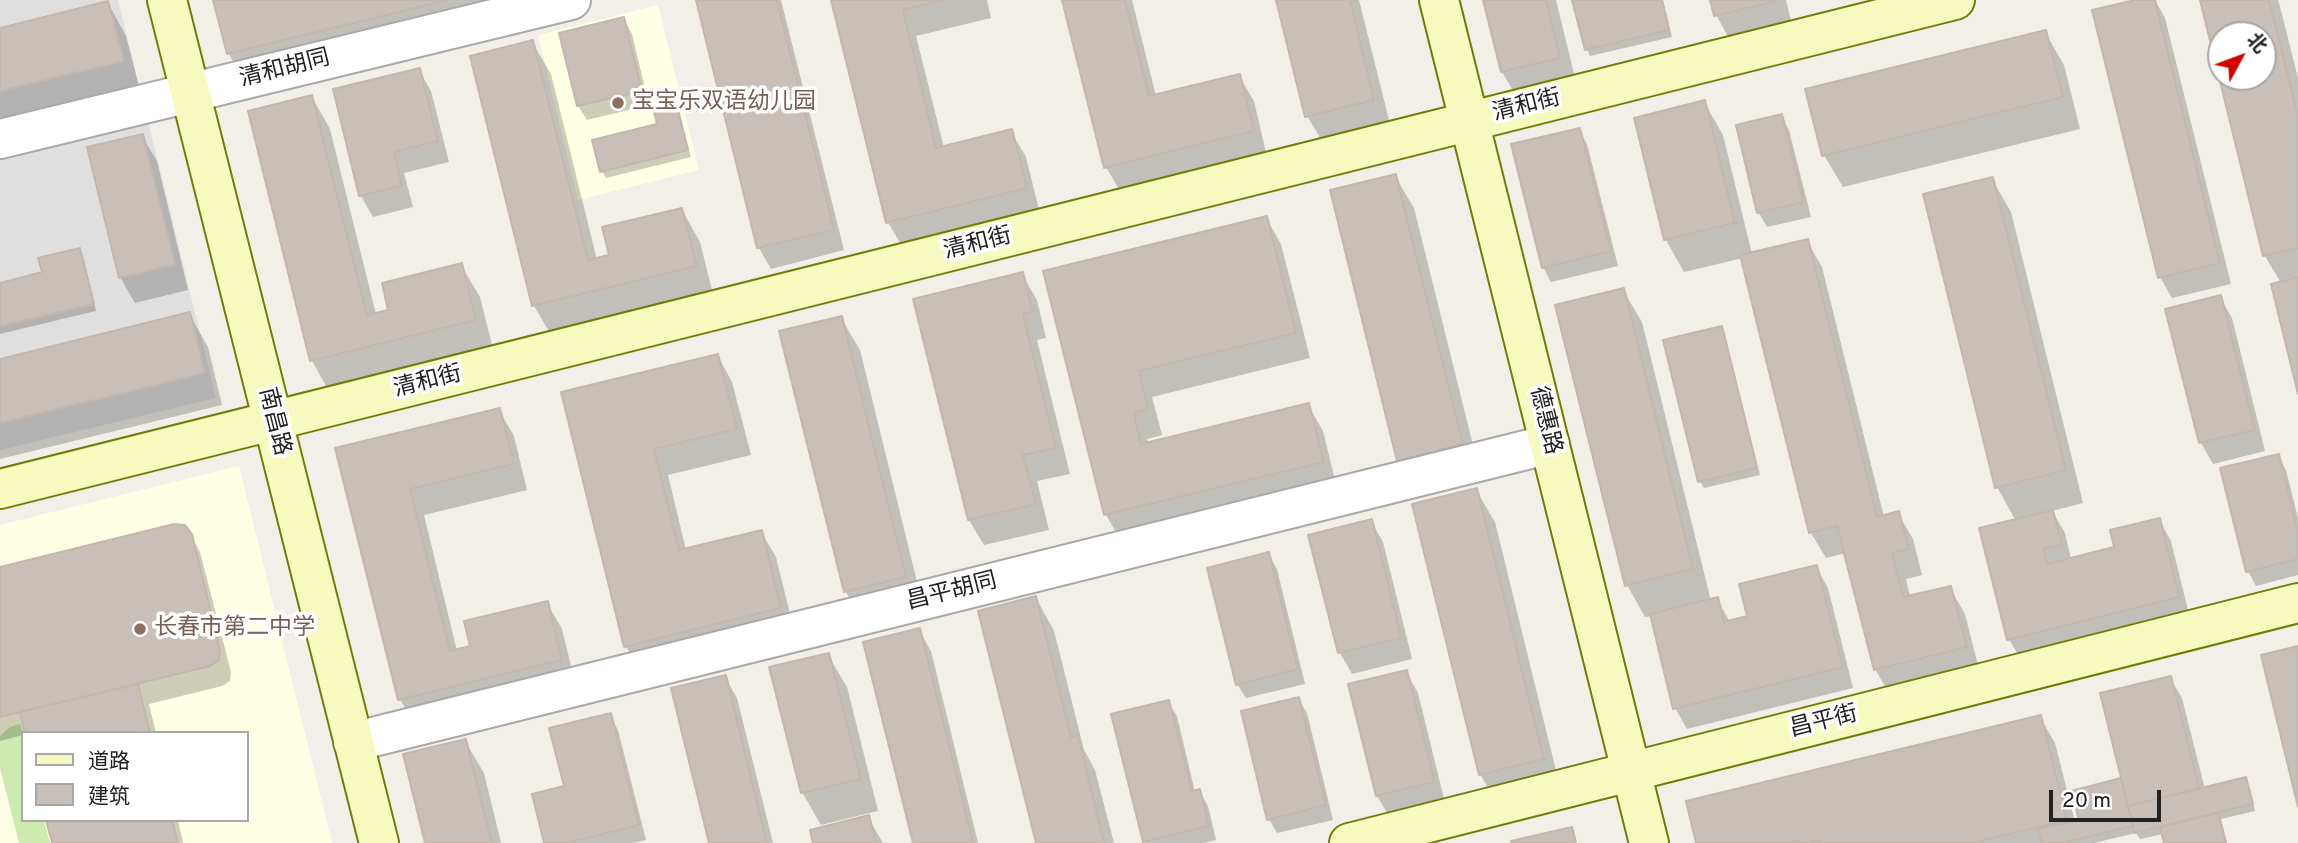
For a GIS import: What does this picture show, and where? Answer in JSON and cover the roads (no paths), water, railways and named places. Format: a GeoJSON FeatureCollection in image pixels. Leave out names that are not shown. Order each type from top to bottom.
{"type":"FeatureCollection","features":[{"type":"Feature","properties":{"kind":"street","name":"南昌路"},"geometry":{"type":"LineString","coordinates":[[167,0],[379,843]]}},
{"type":"Feature","properties":{"kind":"street","name":"清和胡同"},"geometry":{"type":"LineString","coordinates":[[0,139],[570,0]]}},
{"type":"Feature","properties":{"kind":"street","name":"德惠路"},"geometry":{"type":"LineString","coordinates":[[1439,0],[1649,843]]}},
{"type":"Feature","properties":{"kind":"street","name":"清和街"},"geometry":{"type":"LineString","coordinates":[[0,489],[1955,0]]}},
{"type":"Feature","properties":{"kind":"street","name":"昌平胡同"},"geometry":{"type":"LineString","coordinates":[[353,743],[1550,444]]}},
{"type":"Feature","properties":{"kind":"street","name":"昌平街"},"geometry":{"type":"LineString","coordinates":[[1349,843],[2298,603]]}},
{"type":"Feature","properties":{"kind":"place","name":"宝宝乐双语幼儿园"},"geometry":{"type":"Point","coordinates":[618,103]}},
{"type":"Feature","properties":{"kind":"place","name":"长春市第二中学"},"geometry":{"type":"Point","coordinates":[140,629]}}]}
